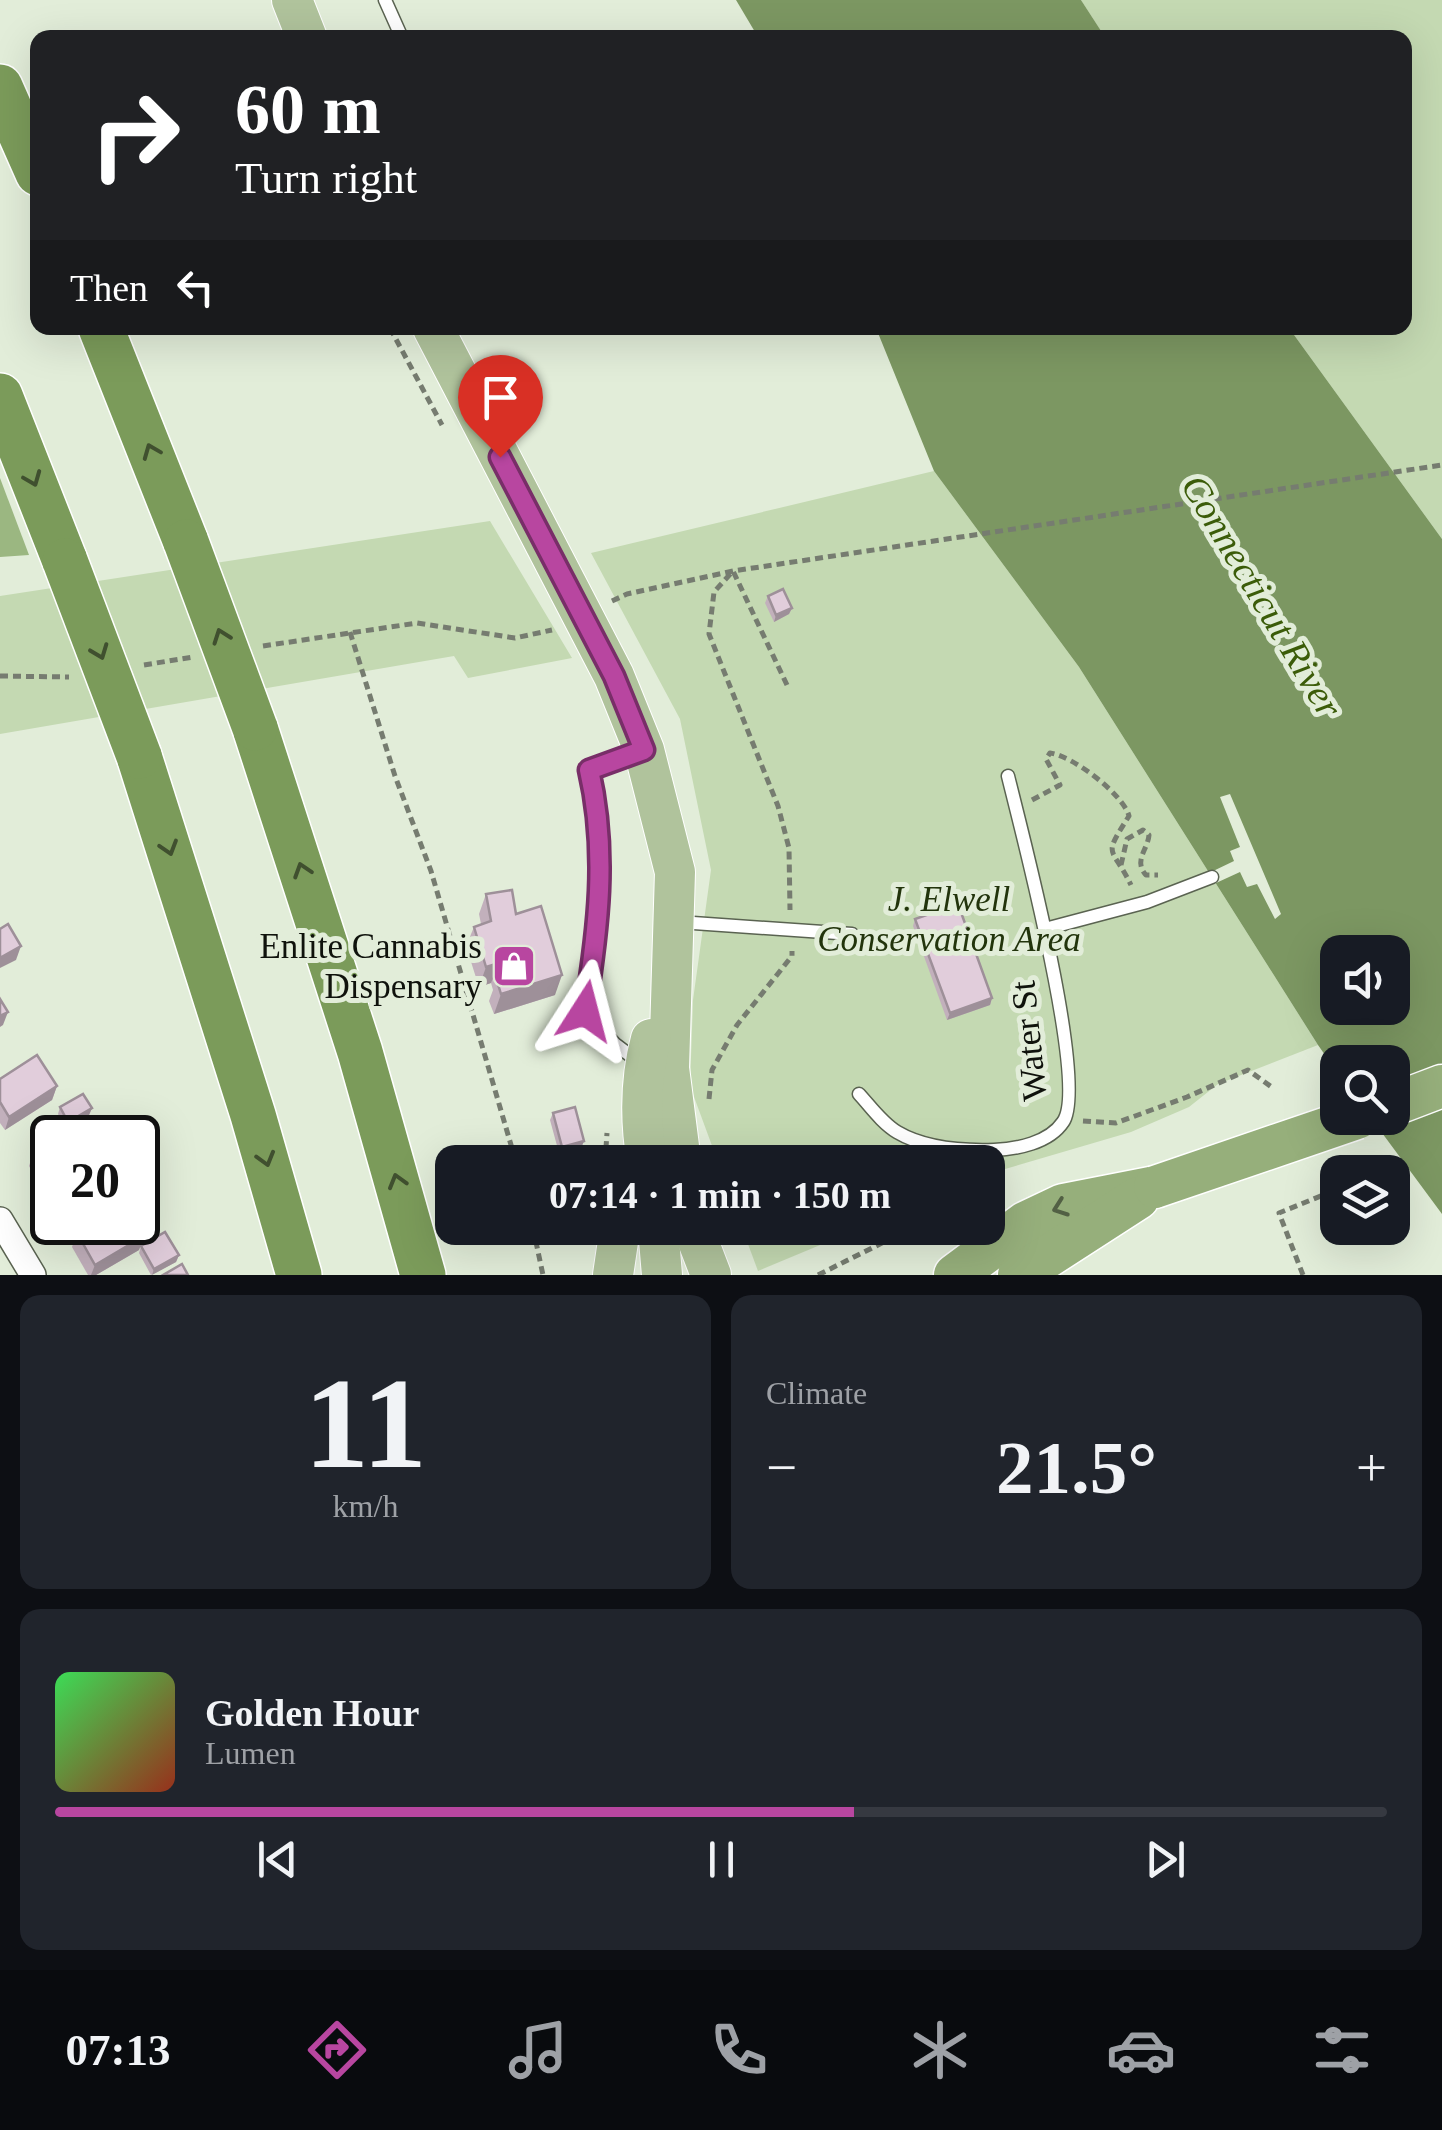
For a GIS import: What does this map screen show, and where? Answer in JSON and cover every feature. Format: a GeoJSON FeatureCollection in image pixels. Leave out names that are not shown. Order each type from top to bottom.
{"type":"FeatureCollection","features":[{"type":"Feature","properties":{"kind":"highway"},"geometry":{"type":"LineString","coordinates":[[0,86],[30,155]]}},
{"type":"Feature","properties":{"kind":"highway"},"geometry":{"type":"LineString","coordinates":[[104,335],[255,728],[349,1018],[423,1275]]}},
{"type":"Feature","properties":{"kind":"highway"},"geometry":{"type":"LineString","coordinates":[[0,396],[139,756],[253,1115],[299,1275]]}},
{"type":"Feature","properties":{"kind":"highway"},"geometry":{"type":"LineString","coordinates":[[1410,1098],[1442,1086]]}},
{"type":"Feature","properties":{"kind":"highway"},"geometry":{"type":"LineString","coordinates":[[955,1275],[1025,1223],[1064,1205],[1155,1187],[1320,1131]]}},
{"type":"Feature","properties":{"kind":"highway"},"geometry":{"type":"LineString","coordinates":[[1019,1275],[1155,1187]]}},
{"type":"Feature","properties":{"kind":"main road"},"geometry":{"type":"LineString","coordinates":[[292,0],[304,30]]}},
{"type":"Feature","properties":{"kind":"main road"},"geometry":{"type":"LineString","coordinates":[[437,335],[614,676],[644,750],[675,872],[668,1068],[678,1145]]}},
{"type":"Feature","properties":{"kind":"main road"},"geometry":{"type":"LineString","coordinates":[[640,1145],[645,1067],[670,967]]}},
{"type":"Feature","properties":{"kind":"main road"},"geometry":{"type":"LineString","coordinates":[[613,1275],[617,1245]]}},
{"type":"Feature","properties":{"kind":"main road"},"geometry":{"type":"LineString","coordinates":[[659,1245],[662,1275]]}},
{"type":"Feature","properties":{"kind":"main road"},"geometry":{"type":"LineString","coordinates":[[700,1245],[711,1275]]}},
{"type":"Feature","properties":{"kind":"street"},"geometry":{"type":"LineString","coordinates":[[0,1220],[34,1275]]}},
{"type":"Feature","properties":{"kind":"lane"},"geometry":{"type":"LineString","coordinates":[[385,0],[398,30]]}},
{"type":"Feature","properties":{"kind":"lane"},"geometry":{"type":"LineString","coordinates":[[644,750],[589,770],[596,811],[600,915],[585,1011],[615,1044],[645,1067]]}},
{"type":"Feature","properties":{"kind":"lane","name":"Water St"},"geometry":{"type":"LineString","coordinates":[[859,1094],[892,1129],[922,1142],[989,1150],[1026,1145],[1055,1131],[1065,1121],[1070,1104],[1064,1040],[1045,929],[1008,776]]}},
{"type":"Feature","properties":{"kind":"lane"},"geometry":{"type":"LineString","coordinates":[[1045,929],[1143,903],[1212,878]]}},
{"type":"Feature","properties":{"kind":"lane"},"geometry":{"type":"LineString","coordinates":[[671,922],[852,934]]}},
{"type":"Feature","properties":{"kind":"path"},"geometry":{"type":"LineString","coordinates":[[627,594],[733,572],[1442,466]]}},
{"type":"Feature","properties":{"kind":"path"},"geometry":{"type":"LineString","coordinates":[[733,572],[786,685]]}},
{"type":"Feature","properties":{"kind":"path"},"geometry":{"type":"LineString","coordinates":[[708,1114],[712,1070],[738,1025],[792,956],[790,848],[709,634],[714,592],[733,572]]}},
{"type":"Feature","properties":{"kind":"path"},"geometry":{"type":"LineString","coordinates":[[397,624],[432,624],[515,638],[557,628]]}},
{"type":"Feature","properties":{"kind":"path"},"geometry":{"type":"LineString","coordinates":[[350,632],[389,758],[431,871],[511,1145]]}},
{"type":"Feature","properties":{"kind":"path"},"geometry":{"type":"LineString","coordinates":[[0,676],[68,678]]}},
{"type":"Feature","properties":{"kind":"path"},"geometry":{"type":"LineString","coordinates":[[1016,808],[1060,785],[1046,759],[1050,753],[1058,753],[1097,779],[1127,808],[1128,816],[1110,844],[1111,853],[1143,903]]}},
{"type":"Feature","properties":{"kind":"path"},"geometry":{"type":"LineString","coordinates":[[1120,868],[1128,840],[1143,830],[1149,834],[1140,861],[1142,870],[1146,875],[1173,877],[1180,889]]}},
{"type":"Feature","properties":{"kind":"path"},"geometry":{"type":"LineString","coordinates":[[1065,1121],[1116,1122],[1248,1070],[1273,1088]]}},
{"type":"Feature","properties":{"kind":"path"},"geometry":{"type":"LineString","coordinates":[[1303,1275],[1279,1213],[1320,1196]]}},
{"type":"Feature","properties":{"kind":"path"},"geometry":{"type":"LineString","coordinates":[[538,1245],[545,1275]]}},
{"type":"Feature","properties":{"kind":"path"},"geometry":{"type":"LineString","coordinates":[[818,1275],[878,1245]]}},
{"type":"Feature","properties":{"kind":"green space"},"geometry":{"type":"Polygon","coordinates":[[[1081,0],[1442,0],[1442,539],[1294,335],[1412,335],[1412,30],[1100,30],[1081,0]]]}},
{"type":"Feature","properties":{"kind":"green space","name":"J. Elwell Conservation Area"},"geometry":{"type":"Polygon","coordinates":[[[934,471],[1079,667],[1318,1045],[1218,1084],[1189,1107],[1131,1132],[1005,1169],[1005,1145],[712,1145],[690,1086],[693,1000],[711,870],[680,719],[591,553],[934,471]]]}},
{"type":"Feature","properties":{"kind":"green space"},"geometry":{"type":"Polygon","coordinates":[[[490,521],[572,658],[468,678],[454,656],[0,734],[0,596],[490,521]]]}},
{"type":"Feature","properties":{"kind":"green space"},"geometry":{"type":"Polygon","coordinates":[[[748,1245],[820,1245],[758,1271],[748,1245]]]}},
{"type":"Feature","properties":{"kind":"shaded area"},"geometry":{"type":"Polygon","coordinates":[[[0,478],[29,555],[0,557],[0,478]]]}},
{"type":"Feature","properties":{"kind":"water"},"geometry":{"type":"Polygon","coordinates":[[[736,0],[1081,0],[1100,30],[754,30],[736,0]]]}},
{"type":"Feature","properties":{"kind":"water","name":"Connecticut River"},"geometry":{"type":"Polygon","coordinates":[[[879,335],[1294,335],[1442,539],[1442,1214],[1410,1171],[1410,1155],[1398,1155],[1384,1135],[1410,1135],[1410,1045],[1318,1045],[1079,667],[934,471],[879,335]]]}},
{"type":"Feature","properties":{"kind":"pier"},"geometry":{"type":"Polygon","coordinates":[[[1230,794],[1281,914],[1275,919],[1257,884],[1247,887],[1240,872],[1216,883],[1209,873],[1234,861],[1230,851],[1240,847],[1220,797],[1230,794]]]}},
{"type":"Feature","properties":{"kind":"building"},"geometry":{"type":"Polygon","coordinates":[[[783,589],[792,608],[776,615],[768,596],[783,589]]]}},
{"type":"Feature","properties":{"kind":"building"},"geometry":{"type":"Polygon","coordinates":[[[512,890],[516,914],[541,906],[562,975],[501,994],[497,981],[504,979],[499,963],[486,967],[474,927],[491,921],[486,894],[512,890]]]}},
{"type":"Feature","properties":{"kind":"building"},"geometry":{"type":"Polygon","coordinates":[[[958,904],[992,998],[950,1013],[915,919],[958,904]]]}},
{"type":"Feature","properties":{"kind":"building"},"geometry":{"type":"Polygon","coordinates":[[[8,924],[21,946],[0,958],[0,929],[8,924]]]}},
{"type":"Feature","properties":{"kind":"building"},"geometry":{"type":"Polygon","coordinates":[[[0,999],[8,1012],[0,1016],[0,999]]]}},
{"type":"Feature","properties":{"kind":"building"},"geometry":{"type":"Polygon","coordinates":[[[37,1055],[57,1086],[9,1117],[0,1102],[0,1079],[37,1055]]]}},
{"type":"Feature","properties":{"kind":"building"},"geometry":{"type":"Polygon","coordinates":[[[83,1094],[92,1108],[80,1115],[64,1115],[60,1107],[83,1094]]]}},
{"type":"Feature","properties":{"kind":"building"},"geometry":{"type":"Polygon","coordinates":[[[575,1107],[584,1141],[561,1145],[553,1113],[575,1107]]]}},
{"type":"Feature","properties":{"kind":"building"},"geometry":{"type":"Polygon","coordinates":[[[165,1232],[179,1255],[154,1269],[141,1246],[160,1245],[160,1235],[165,1232]]]}},
{"type":"Feature","properties":{"kind":"building"},"geometry":{"type":"Polygon","coordinates":[[[84,1245],[129,1245],[95,1265],[84,1245]]]}},
{"type":"Feature","properties":{"kind":"building"},"geometry":{"type":"Polygon","coordinates":[[[182,1264],[188,1275],[163,1275],[182,1264]]]}},
{"type":"Feature","properties":{"kind":"place","name":"Enlite Cannabis Dispensary"},"geometry":{"type":"Point","coordinates":[514,966]}},
{"type":"Feature","properties":{"kind":"route"},"geometry":{"type":"LineString","coordinates":[[500,457],[614,676],[644,750],[589,770],[600,855],[600,915],[585,1011]]}}]}
